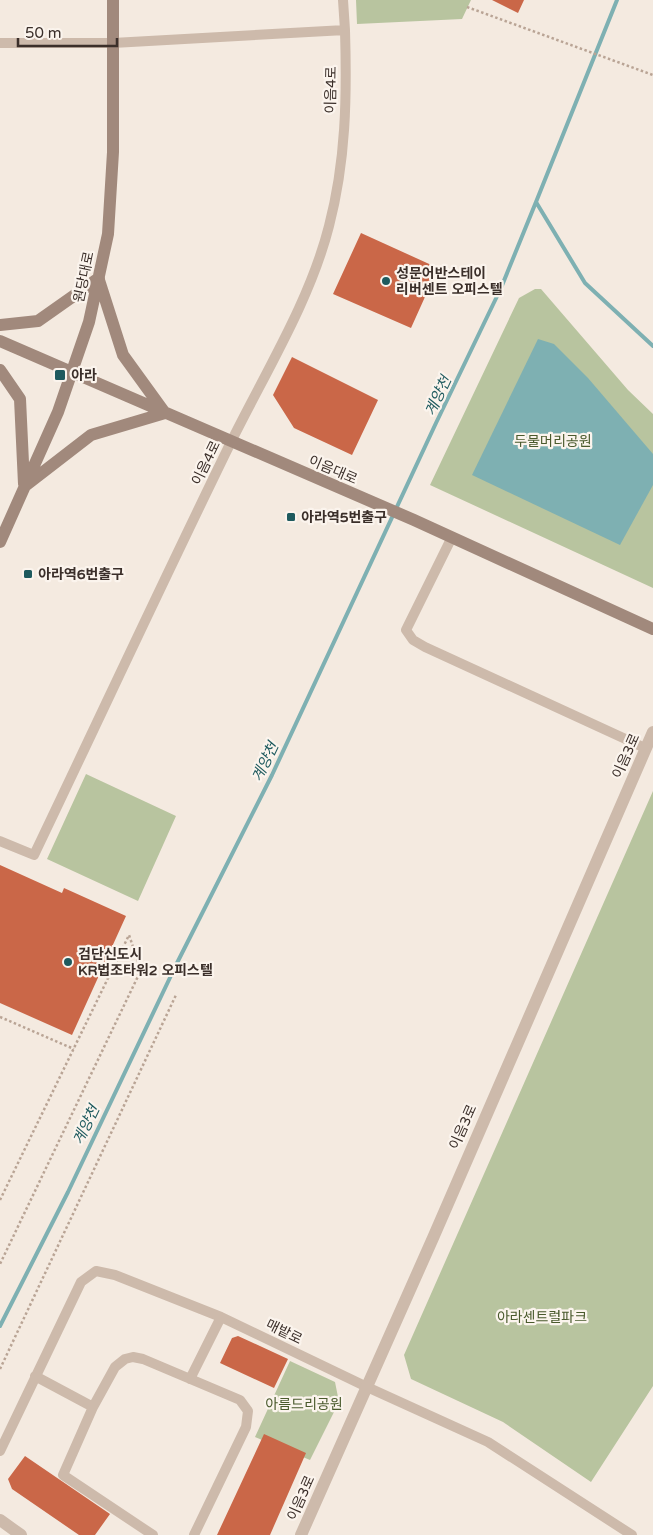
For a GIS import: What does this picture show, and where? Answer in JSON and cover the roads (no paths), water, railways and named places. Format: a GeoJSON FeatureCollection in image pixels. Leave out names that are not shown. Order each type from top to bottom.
{"type":"FeatureCollection","features":[{"type":"Feature","properties":{"kind":"main road","name":"원당대로"},"geometry":{"type":"LineString","coordinates":[[0,542],[58,412],[89,322],[99,278],[108,234],[113,152],[114,0]]}},
{"type":"Feature","properties":{"kind":"main road"},"geometry":{"type":"LineString","coordinates":[[0,326],[38,320],[99,278],[123,355],[165,413],[91,435],[24,487]]}},
{"type":"Feature","properties":{"kind":"main road","name":"이음대로"},"geometry":{"type":"LineString","coordinates":[[0,341],[414,520],[653,629]]}},
{"type":"Feature","properties":{"kind":"main road"},"geometry":{"type":"LineString","coordinates":[[0,370],[20,399],[24,487]]}},
{"type":"Feature","properties":{"kind":"street","name":"이음4로"},"geometry":{"type":"LineString","coordinates":[[0,841],[34,855],[231,442],[312,282],[330,226],[342,165],[347,93],[343,0]]}},
{"type":"Feature","properties":{"kind":"street"},"geometry":{"type":"LineString","coordinates":[[0,43],[113,43],[345,30]]}},
{"type":"Feature","properties":{"kind":"street"},"geometry":{"type":"LineString","coordinates":[[452,537],[406,630],[414,640],[425,648],[645,748]]}},
{"type":"Feature","properties":{"kind":"street","name":"이음3로"},"geometry":{"type":"LineString","coordinates":[[301,1535],[653,732]]}},
{"type":"Feature","properties":{"kind":"street","name":"매밭로"},"geometry":{"type":"LineString","coordinates":[[0,1450],[81,1282],[96,1271],[115,1275],[221,1317],[488,1442],[632,1535]]}},
{"type":"Feature","properties":{"kind":"street"},"geometry":{"type":"LineString","coordinates":[[190,1379],[221,1317]]}},
{"type":"Feature","properties":{"kind":"street"},"geometry":{"type":"LineString","coordinates":[[153,1535],[63,1475],[93,1407],[115,1367],[125,1359],[133,1357],[143,1359],[240,1400],[248,1411],[246,1427],[194,1535]]}},
{"type":"Feature","properties":{"kind":"street"},"geometry":{"type":"LineString","coordinates":[[35,1376],[93,1407]]}},
{"type":"Feature","properties":{"kind":"street"},"geometry":{"type":"LineString","coordinates":[[0,1520],[21,1535]]}},
{"type":"Feature","properties":{"kind":"water"},"geometry":{"type":"Polygon","coordinates":[[[538,339],[554,344],[588,378],[653,454],[653,485],[620,545],[472,475],[538,339]]]}},
{"type":"Feature","properties":{"kind":"waterway","name":"계양천"},"geometry":{"type":"LineString","coordinates":[[617,0],[536,202],[585,283],[653,346]]}},
{"type":"Feature","properties":{"kind":"waterway","name":"계양천"},"geometry":{"type":"LineString","coordinates":[[0,1326],[68,1192],[176,965],[272,775],[501,288],[536,202]]}},
{"type":"Feature","properties":{"kind":"place","name":"성문어반스테이 리버센트 오피스텔"},"geometry":{"type":"Point","coordinates":[386,281]}},
{"type":"Feature","properties":{"kind":"place","name":"아라"},"geometry":{"type":"Point","coordinates":[60,375]}},
{"type":"Feature","properties":{"kind":"place","name":"아라역5번출구"},"geometry":{"type":"Point","coordinates":[291,517]}},
{"type":"Feature","properties":{"kind":"place","name":"아라역6번출구"},"geometry":{"type":"Point","coordinates":[28,574]}},
{"type":"Feature","properties":{"kind":"place","name":"검단신도시 KR법조타워2 오피스텔"},"geometry":{"type":"Point","coordinates":[68,962]}},
{"type":"Feature","properties":{"kind":"park label","name":"두물머리공원"},"geometry":{"type":"Point","coordinates":[553,441]}},
{"type":"Feature","properties":{"kind":"park label","name":"아라센트럴파크"},"geometry":{"type":"Point","coordinates":[542,1317]}},
{"type":"Feature","properties":{"kind":"park label","name":"아름드리공원"},"geometry":{"type":"Point","coordinates":[304,1404]}}]}
